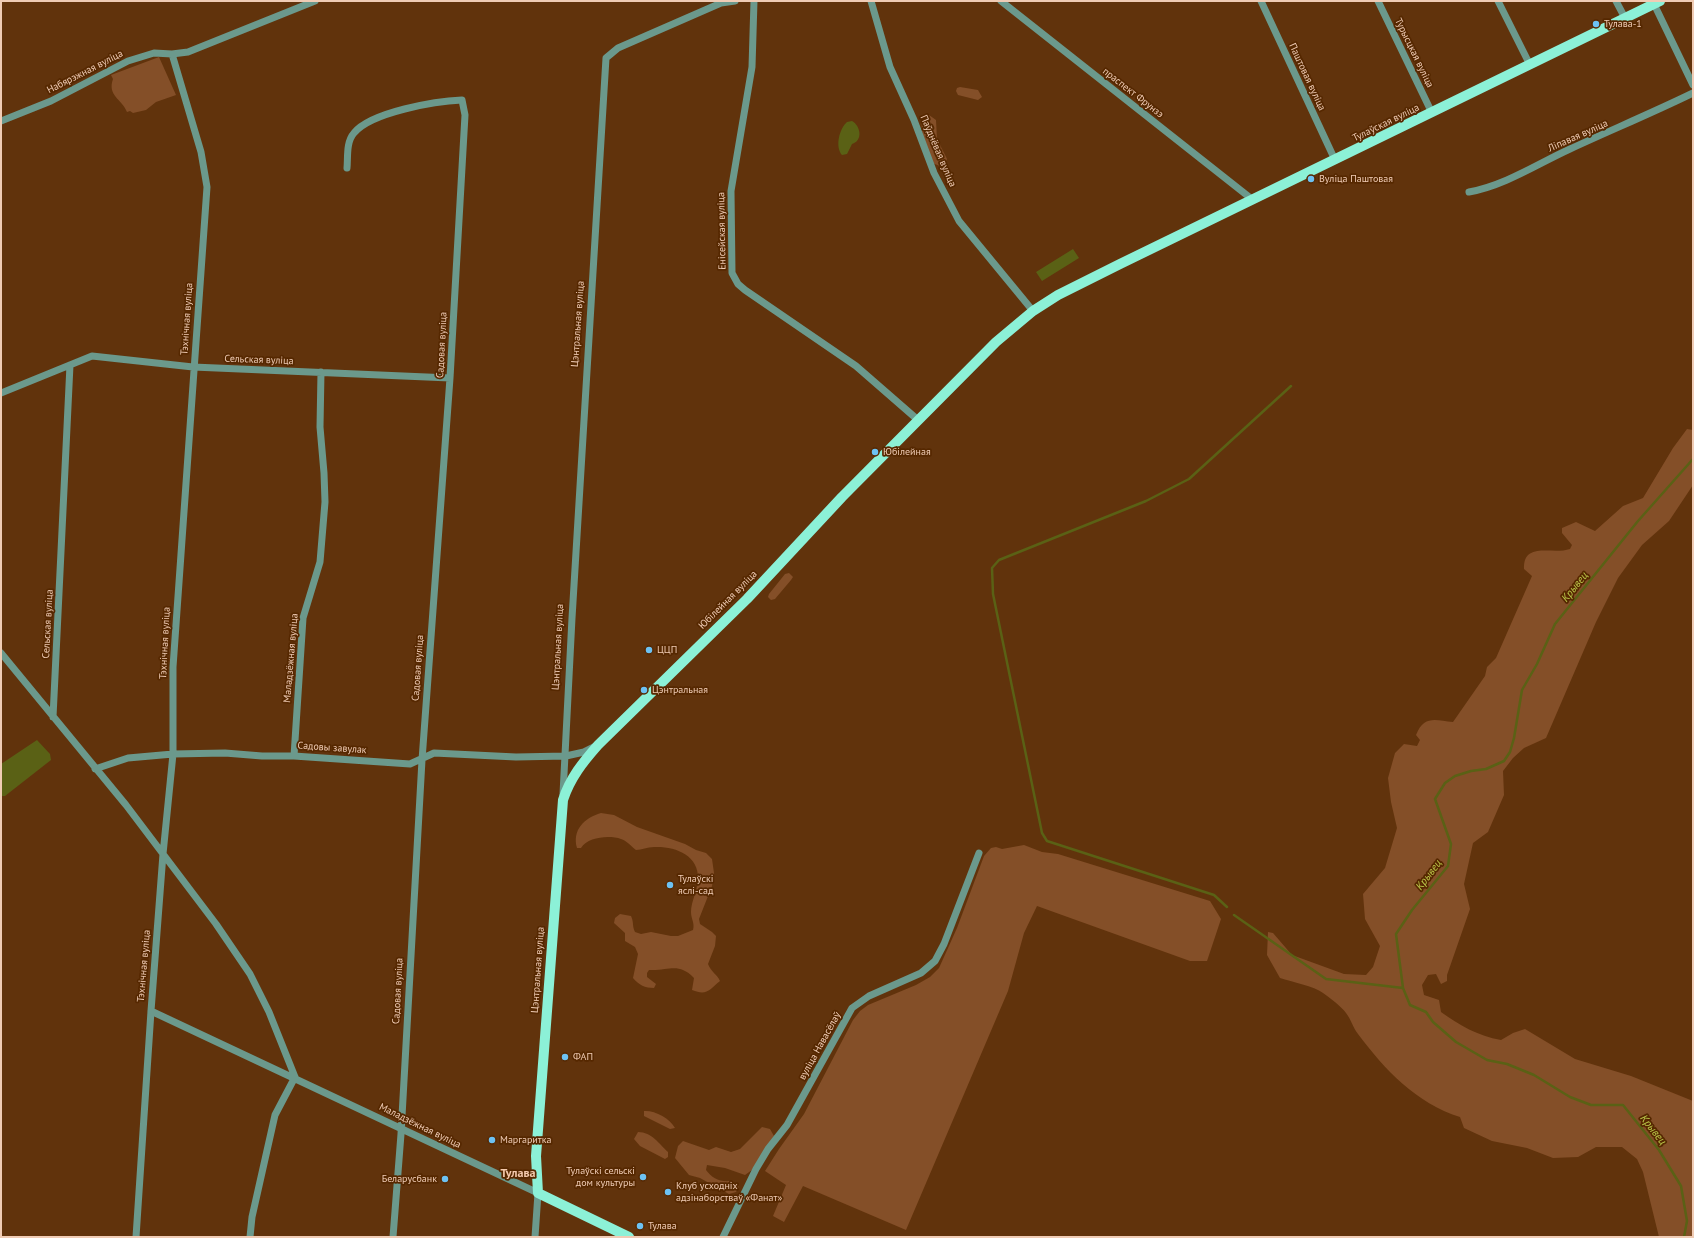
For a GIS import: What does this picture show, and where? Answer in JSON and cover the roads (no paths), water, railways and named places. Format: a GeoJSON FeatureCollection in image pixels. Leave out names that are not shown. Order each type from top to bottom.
{"type":"FeatureCollection","features":[{"type":"Feature","properties":{"kind":"main road","name":"Тулаўская вуліца"},"geometry":{"type":"LineString","coordinates":[[1033,310],[1058,295],[1120,264],[1254,200],[1657,2]]}},
{"type":"Feature","properties":{"kind":"main road","name":"Юбілейная вуліца"},"geometry":{"type":"LineString","coordinates":[[563,800],[572,777],[598,745],[747,599],[842,498],[996,342],[1033,310]]}},
{"type":"Feature","properties":{"kind":"main road","name":"Цэнтральная вуліца"},"geometry":{"type":"LineString","coordinates":[[538,1193],[536,1156],[563,800]]}},
{"type":"Feature","properties":{"kind":"main road"},"geometry":{"type":"LineString","coordinates":[[538,1193],[629,1237]]}},
{"type":"Feature","properties":{"kind":"street","name":"Набярэжная вуліца"},"geometry":{"type":"LineString","coordinates":[[1,121],[51,101],[128,61],[154,53],[172,54],[188,52],[315,1]]}},
{"type":"Feature","properties":{"kind":"street","name":"Цэнтральная вуліца"},"geometry":{"type":"LineString","coordinates":[[563,800],[572,618],[606,58],[618,48],[722,3],[735,1]]}},
{"type":"Feature","properties":{"kind":"street","name":"Енісейская вуліца"},"geometry":{"type":"LineString","coordinates":[[754,1],[752,67],[731,191],[732,273],[738,284],[745,290],[856,366],[918,420]]}},
{"type":"Feature","properties":{"kind":"street","name":"Паўднёвая вуліца"},"geometry":{"type":"LineString","coordinates":[[871,1],[890,67],[914,120],[934,173],[952,209],[959,221],[1033,310]]}},
{"type":"Feature","properties":{"kind":"street","name":"праспект Фрунзэ"},"geometry":{"type":"LineString","coordinates":[[1001,1],[1254,200]]}},
{"type":"Feature","properties":{"kind":"street","name":"Паштовая вуліца"},"geometry":{"type":"LineString","coordinates":[[1261,1],[1335,160]]}},
{"type":"Feature","properties":{"kind":"street","name":"Турысцкая вуліца"},"geometry":{"type":"LineString","coordinates":[[1378,1],[1432,113]]}},
{"type":"Feature","properties":{"kind":"street"},"geometry":{"type":"LineString","coordinates":[[1498,1],[1530,65]]}},
{"type":"Feature","properties":{"kind":"street"},"geometry":{"type":"LineString","coordinates":[[1616,1],[1625,18]]}},
{"type":"Feature","properties":{"kind":"street"},"geometry":{"type":"LineString","coordinates":[[1657,2],[1693,85]]}},
{"type":"Feature","properties":{"kind":"street","name":"Тэхнічная вуліца"},"geometry":{"type":"LineString","coordinates":[[136,1237],[151,1010],[163,854],[173,754],[173,667],[193,367],[207,187],[201,152],[172,54]]}},
{"type":"Feature","properties":{"kind":"street","name":"Ліпавая вуліца"},"geometry":{"type":"LineString","coordinates":[[1469,192],[1498,184],[1570,149],[1640,119],[1693,93]]}},
{"type":"Feature","properties":{"kind":"street","name":"Садовая вуліца"},"geometry":{"type":"LineString","coordinates":[[347,168],[349,142],[354,133],[367,122],[395,112],[462,100],[465,115],[450,378],[422,760],[401,1128],[393,1237]]}},
{"type":"Feature","properties":{"kind":"street","name":"Сельская вуліца"},"geometry":{"type":"LineString","coordinates":[[1,393],[92,356],[193,367],[450,378]]}},
{"type":"Feature","properties":{"kind":"street","name":"Сельская вуліца"},"geometry":{"type":"LineString","coordinates":[[53,717],[70,365]]}},
{"type":"Feature","properties":{"kind":"street","name":"Маладзёжная вуліца"},"geometry":{"type":"LineString","coordinates":[[294,756],[303,618],[320,562],[324,510],[324,473],[320,427],[321,372]]}},
{"type":"Feature","properties":{"kind":"street"},"geometry":{"type":"LineString","coordinates":[[1,653],[95,769],[126,804],[182,881],[216,924],[250,974],[269,1012],[295,1077],[275,1115],[252,1218],[250,1237]]}},
{"type":"Feature","properties":{"kind":"street","name":"Садовы завулак"},"geometry":{"type":"LineString","coordinates":[[95,769],[128,758],[173,754],[225,753],[410,764],[422,760],[434,753],[516,757],[566,756],[584,752],[598,745]]}},
{"type":"Feature","properties":{"kind":"street","name":"вуліца Навасёлаў"},"geometry":{"type":"LineString","coordinates":[[723,1237],[756,1169],[768,1149],[788,1125],[852,1008],[870,996],[921,973],[935,961],[944,944],[979,853]]}},
{"type":"Feature","properties":{"kind":"street","name":"Маладзёжная вуліца"},"geometry":{"type":"LineString","coordinates":[[151,1010],[538,1193]]}},
{"type":"Feature","properties":{"kind":"street","name":"Цэнтральная вуліца"},"geometry":{"type":"LineString","coordinates":[[535,1237],[538,1193]]}},
{"type":"Feature","properties":{"kind":"waterway"},"geometry":{"type":"LineString","coordinates":[[1227,907],[1214,895],[1047,841],[1042,833],[993,594],[992,568],[999,560],[1146,501],[1189,479],[1291,386]]}},
{"type":"Feature","properties":{"kind":"waterway","name":"Крывец"},"geometry":{"type":"LineString","coordinates":[[1684,1237],[1687,1221],[1681,1186],[1659,1150],[1623,1105],[1591,1105],[1570,1097],[1534,1075],[1507,1064],[1487,1060],[1456,1042],[1433,1022],[1426,1012],[1410,1005],[1403,988],[1396,934],[1412,910],[1448,866],[1451,844],[1435,799],[1445,783],[1455,776],[1471,771],[1486,769],[1504,761],[1510,752],[1514,738],[1522,690],[1537,664],[1555,624],[1638,521],[1693,459]]}},
{"type":"Feature","properties":{"kind":"waterway"},"geometry":{"type":"LineString","coordinates":[[1234,915],[1326,979],[1403,988]]}},
{"type":"Feature","properties":{"kind":"place","name":"Тулава-1"},"geometry":{"type":"Point","coordinates":[1596,24]}},
{"type":"Feature","properties":{"kind":"place","name":"Вуліца Паштовая"},"geometry":{"type":"Point","coordinates":[1311,179]}},
{"type":"Feature","properties":{"kind":"place","name":"Юбілейная"},"geometry":{"type":"Point","coordinates":[875,452]}},
{"type":"Feature","properties":{"kind":"place","name":"ЦЦП"},"geometry":{"type":"Point","coordinates":[649,650]}},
{"type":"Feature","properties":{"kind":"place","name":"Цэнтральная"},"geometry":{"type":"Point","coordinates":[644,690]}},
{"type":"Feature","properties":{"kind":"place","name":"Тулаўскі яслі-сад"},"geometry":{"type":"Point","coordinates":[670,885]}},
{"type":"Feature","properties":{"kind":"place","name":"ФАП"},"geometry":{"type":"Point","coordinates":[565,1057]}},
{"type":"Feature","properties":{"kind":"place","name":"Маргаритка"},"geometry":{"type":"Point","coordinates":[492,1140]}},
{"type":"Feature","properties":{"kind":"place","name":"Тулаўскі сельскі дом культуры"},"geometry":{"type":"Point","coordinates":[643,1177]}},
{"type":"Feature","properties":{"kind":"place","name":"Беларусбанк"},"geometry":{"type":"Point","coordinates":[445,1179]}},
{"type":"Feature","properties":{"kind":"place","name":"Клуб усходніх адзінаборстваў «Фанат»"},"geometry":{"type":"Point","coordinates":[668,1192]}},
{"type":"Feature","properties":{"kind":"place","name":"Тулава"},"geometry":{"type":"Point","coordinates":[640,1226]}},
{"type":"Feature","properties":{"kind":"district","name":"Тулава"},"geometry":{"type":"Point","coordinates":[518,1174]}}]}
